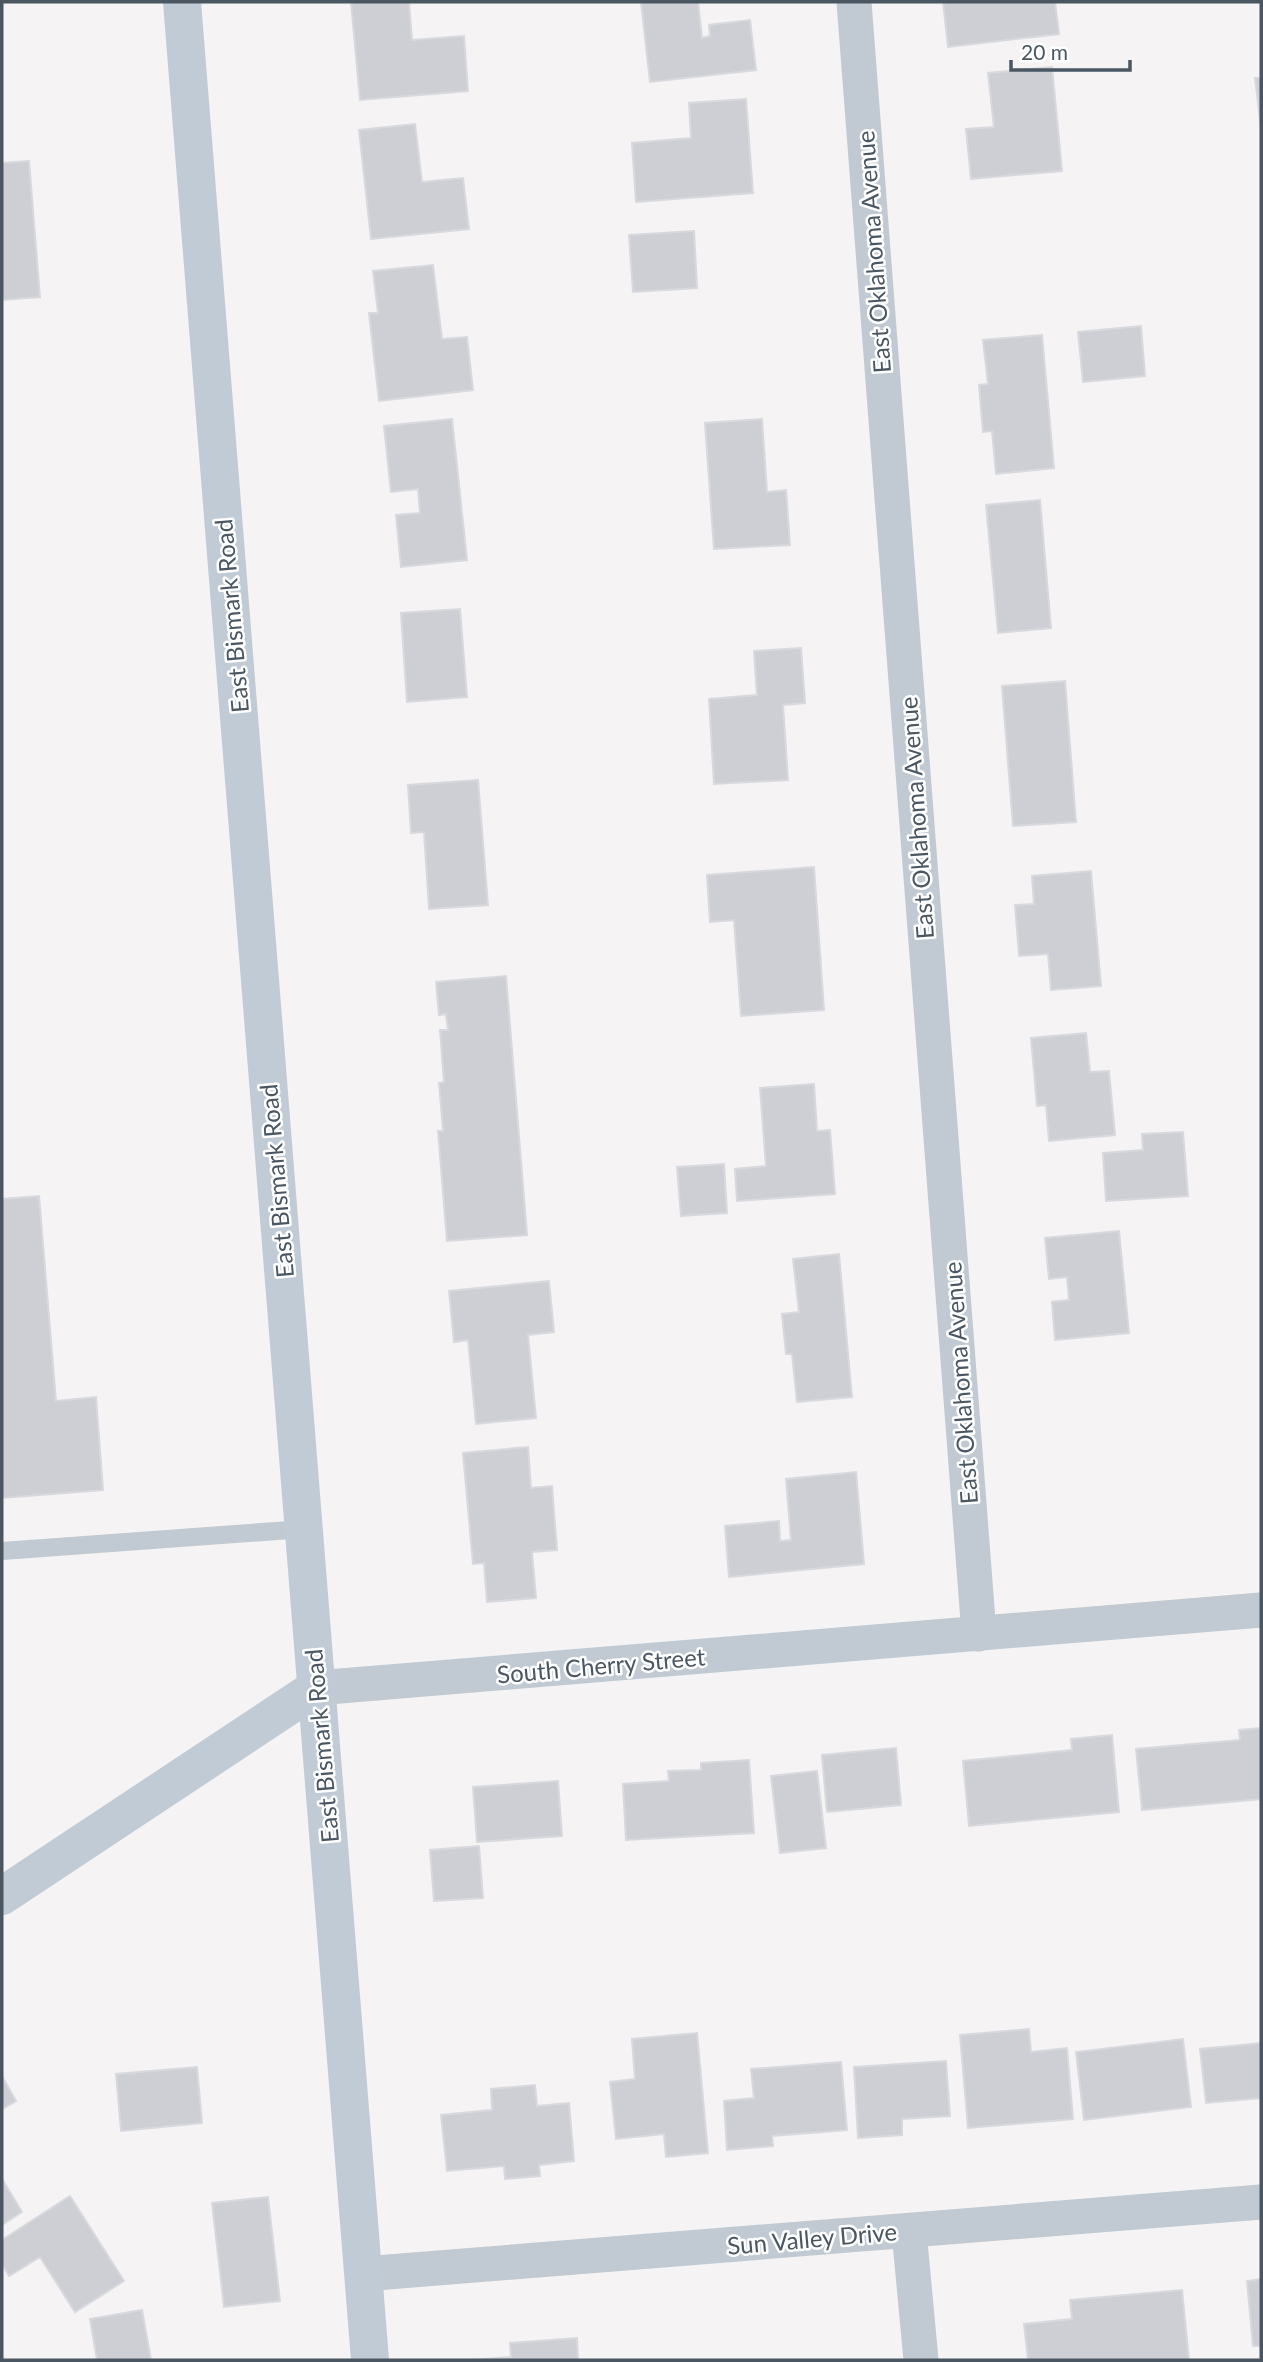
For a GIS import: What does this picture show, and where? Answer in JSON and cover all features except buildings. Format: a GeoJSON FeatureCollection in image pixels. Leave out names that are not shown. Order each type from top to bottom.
{"type":"FeatureCollection","features":[{"type":"Feature","properties":{"kind":"street","name":"East Bismark Road"},"geometry":{"type":"LineString","coordinates":[[182,2],[370,2360]]}},
{"type":"Feature","properties":{"kind":"street","name":"East Oklahoma Avenue"},"geometry":{"type":"LineString","coordinates":[[854,2],[979,1634]]}},
{"type":"Feature","properties":{"kind":"street","name":"South Cherry Street"},"geometry":{"type":"LineString","coordinates":[[2,1896],[316,1688],[1261,1610]]}},
{"type":"Feature","properties":{"kind":"street","name":"Sun Valley Drive"},"geometry":{"type":"LineString","coordinates":[[363,2274],[1261,2202]]}},
{"type":"Feature","properties":{"kind":"street"},"geometry":{"type":"LineString","coordinates":[[909,2231],[921,2360]]}},
{"type":"Feature","properties":{"kind":"lane"},"geometry":{"type":"LineString","coordinates":[[2,1550],[304,1529]]}}]}
